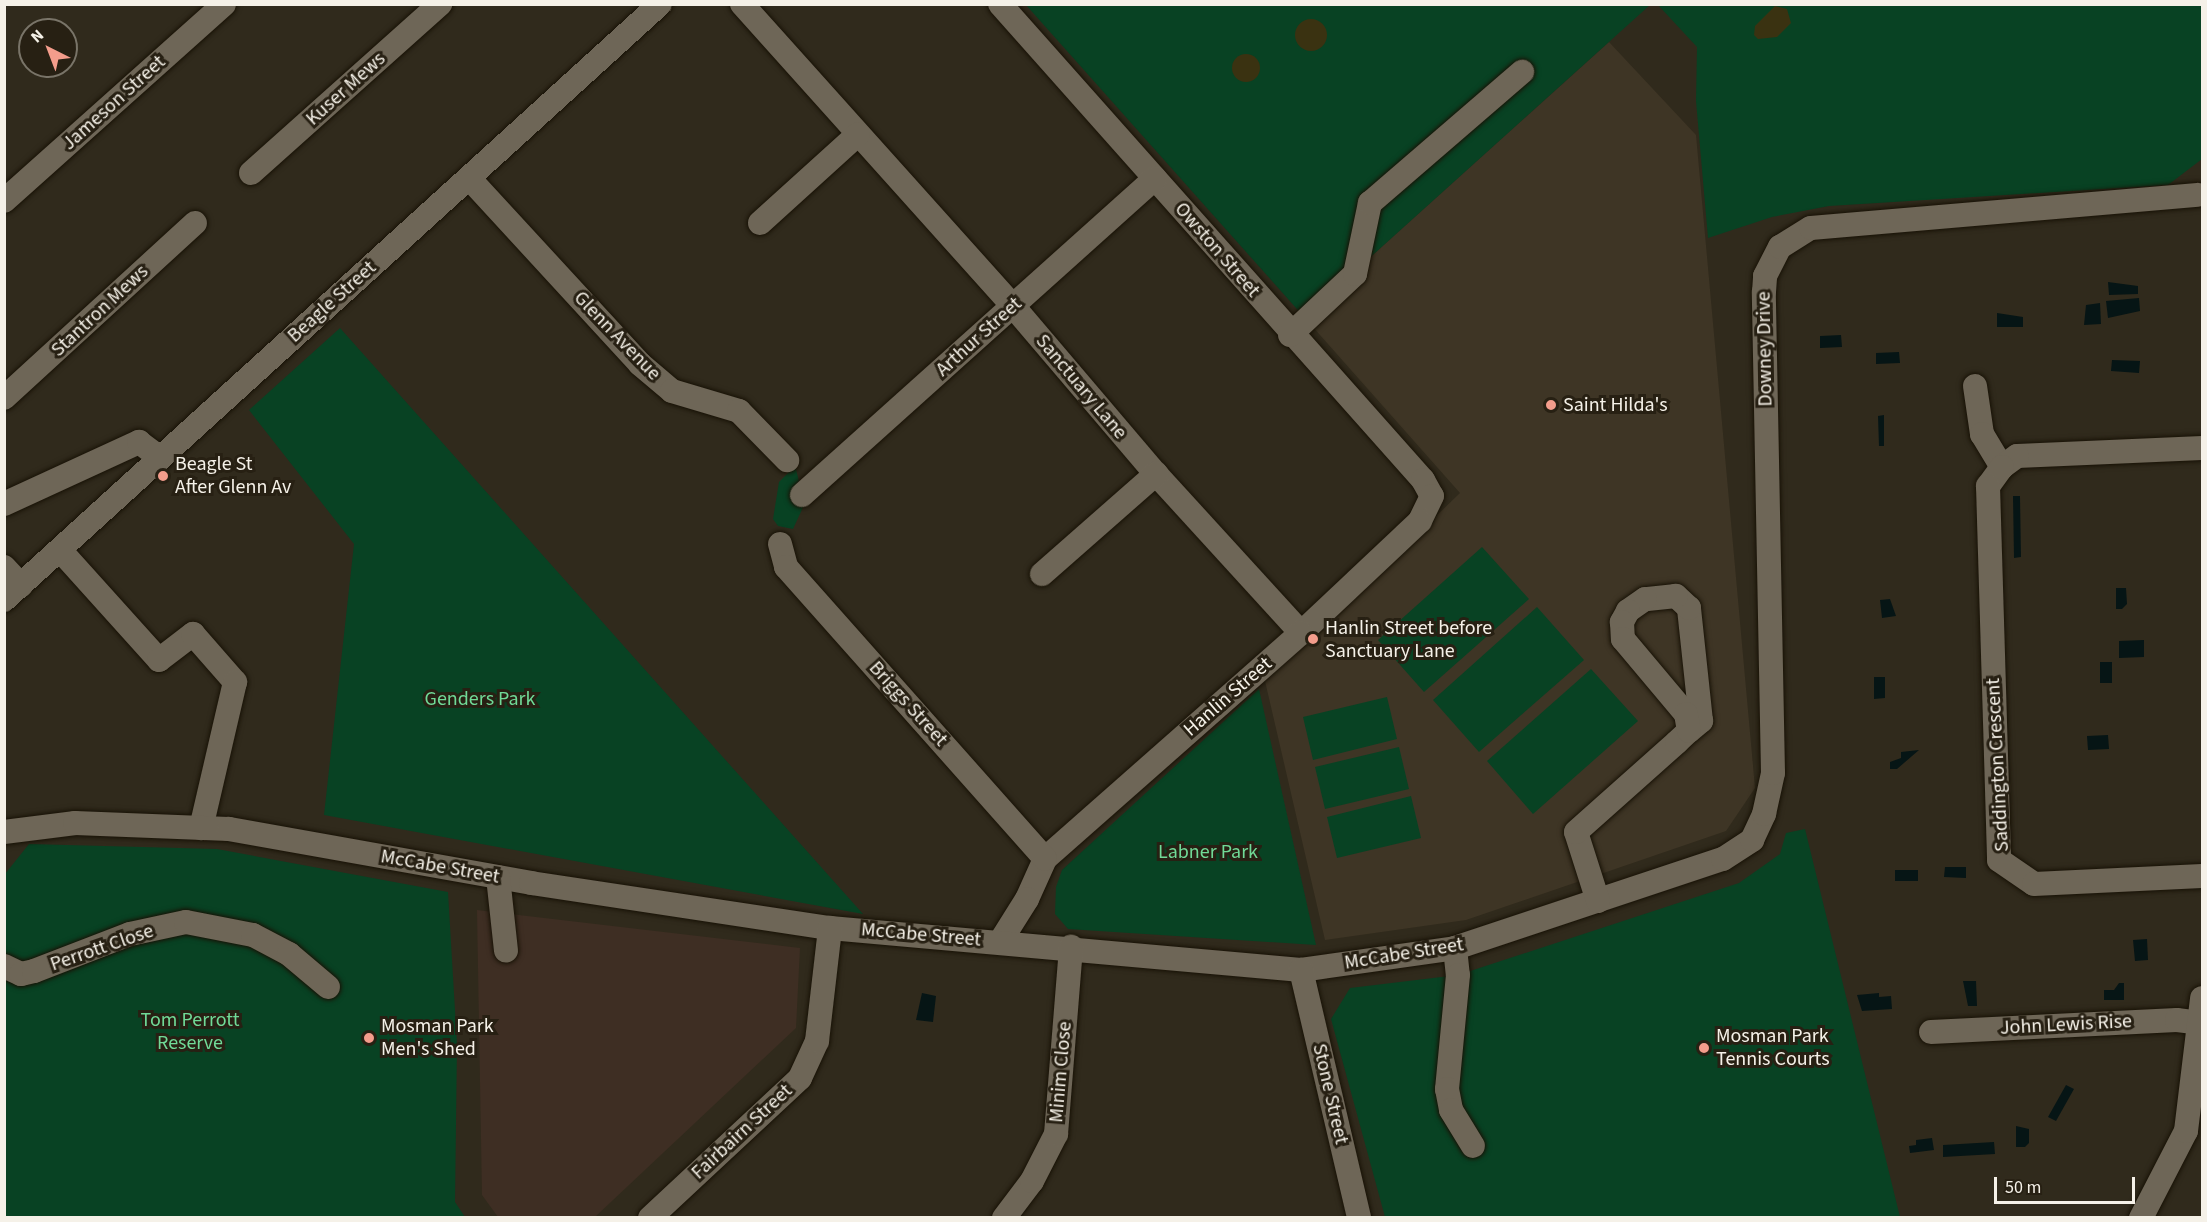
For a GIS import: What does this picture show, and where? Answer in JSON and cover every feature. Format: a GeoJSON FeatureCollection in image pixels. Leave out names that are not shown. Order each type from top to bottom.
{"type":"FeatureCollection","features":[{"type":"Feature","properties":{"kind":"street","name":"Jameson Street"},"geometry":{"type":"LineString","coordinates":[[4,201],[224,4]]}},
{"type":"Feature","properties":{"kind":"street","name":"Kuser Mews"},"geometry":{"type":"LineString","coordinates":[[251,173],[440,4]]}},
{"type":"Feature","properties":{"kind":"street","name":"Beagle Street"},"geometry":{"type":"LineString","coordinates":[[13,593],[660,4]]}},
{"type":"Feature","properties":{"kind":"street","name":"Sanctuary Lane"},"geometry":{"type":"LineString","coordinates":[[742,4],[1012,306],[1156,474],[1301,633]]}},
{"type":"Feature","properties":{"kind":"street","name":"Owston Street"},"geometry":{"type":"LineString","coordinates":[[1000,4],[1155,178],[1290,335],[1423,480],[1432,496]]}},
{"type":"Feature","properties":{"kind":"street"},"geometry":{"type":"LineString","coordinates":[[1290,335],[1355,274],[1370,203],[1522,72]]}},
{"type":"Feature","properties":{"kind":"street"},"geometry":{"type":"LineString","coordinates":[[760,223],[858,134]]}},
{"type":"Feature","properties":{"kind":"street","name":"Glenn Avenue"},"geometry":{"type":"LineString","coordinates":[[469,178],[640,364],[672,391],[739,411],[787,460]]}},
{"type":"Feature","properties":{"kind":"street","name":"Arthur Street"},"geometry":{"type":"LineString","coordinates":[[802,495],[1155,178]]}},
{"type":"Feature","properties":{"kind":"street","name":"Downey Drive"},"geometry":{"type":"LineString","coordinates":[[1773,772],[1764,292],[1765,276],[1780,247],[1811,228],[2201,193]]}},
{"type":"Feature","properties":{"kind":"street","name":"Stantron Mews"},"geometry":{"type":"LineString","coordinates":[[4,398],[195,223]]}},
{"type":"Feature","properties":{"kind":"street"},"geometry":{"type":"LineString","coordinates":[[1975,386],[1982,434],[2002,467],[2018,456],[2202,448]]}},
{"type":"Feature","properties":{"kind":"street"},"geometry":{"type":"LineString","coordinates":[[4,504],[139,442],[160,458]]}},
{"type":"Feature","properties":{"kind":"street","name":"Saddington Crescent"},"geometry":{"type":"LineString","coordinates":[[2002,467],[1988,486],[1999,860],[2034,884],[2202,876]]}},
{"type":"Feature","properties":{"kind":"street"},"geometry":{"type":"LineString","coordinates":[[1042,574],[1156,474]]}},
{"type":"Feature","properties":{"kind":"street","name":"Hanlin Street"},"geometry":{"type":"LineString","coordinates":[[1000,942],[1027,899],[1046,859],[1301,633],[1420,521],[1432,496]]}},
{"type":"Feature","properties":{"kind":"street","name":"Briggs Street"},"geometry":{"type":"LineString","coordinates":[[780,544],[786,567],[1046,859]]}},
{"type":"Feature","properties":{"kind":"street"},"geometry":{"type":"LineString","coordinates":[[60,550],[159,660],[193,634],[234,682],[201,828]]}},
{"type":"Feature","properties":{"kind":"street"},"geometry":{"type":"LineString","coordinates":[[4,567],[13,593]]}},
{"type":"Feature","properties":{"kind":"street"},"geometry":{"type":"LineString","coordinates":[[1598,901],[1576,832],[1701,721],[1689,608],[1676,596],[1645,599],[1628,611],[1622,622],[1623,639],[1686,714],[1689,731]]}},
{"type":"Feature","properties":{"kind":"street","name":"McCabe Street"},"geometry":{"type":"LineString","coordinates":[[4,832],[75,823],[229,830],[498,877],[830,928],[1071,947],[1301,970],[1455,948],[1724,859],[1752,840],[1764,814],[1773,772]]}},
{"type":"Feature","properties":{"kind":"street"},"geometry":{"type":"LineString","coordinates":[[498,877],[506,951]]}},
{"type":"Feature","properties":{"kind":"street"},"geometry":{"type":"LineString","coordinates":[[1027,899],[1033,944]]}},
{"type":"Feature","properties":{"kind":"street","name":"Perrott Close"},"geometry":{"type":"LineString","coordinates":[[4,966],[21,974],[34,971],[130,934],[186,922],[253,935],[289,954],[328,987]]}},
{"type":"Feature","properties":{"kind":"street","name":"Fairbairn Street"},"geometry":{"type":"LineString","coordinates":[[650,1218],[800,1078],[817,1041],[830,928]]}},
{"type":"Feature","properties":{"kind":"street","name":"Minim Close"},"geometry":{"type":"LineString","coordinates":[[1004,1218],[1032,1181],[1056,1134],[1071,947]]}},
{"type":"Feature","properties":{"kind":"street"},"geometry":{"type":"LineString","coordinates":[[1455,948],[1458,975],[1447,1089],[1451,1110],[1473,1146]]}},
{"type":"Feature","properties":{"kind":"street","name":"Stone Street"},"geometry":{"type":"LineString","coordinates":[[1301,970],[1359,1218]]}},
{"type":"Feature","properties":{"kind":"street"},"geometry":{"type":"LineString","coordinates":[[2141,1218],[2186,1131],[2202,998]]}},
{"type":"Feature","properties":{"kind":"street","name":"John Lewis Rise"},"geometry":{"type":"LineString","coordinates":[[1931,1032],[2177,1020],[2200,1023]]}},
{"type":"Feature","properties":{"kind":"shaded area","name":"Saint Hilda's"},"geometry":{"type":"Polygon","coordinates":[[[1609,42],[1696,135],[1755,788],[1726,831],[1466,920],[1325,940],[1265,681],[1460,493],[1304,317],[1609,42]]]}},
{"type":"Feature","properties":{"kind":"shaded area"},"geometry":{"type":"Polygon","coordinates":[[[2108,282],[2138,286],[2138,294],[2109,295],[2108,282]]]}},
{"type":"Feature","properties":{"kind":"shaded area"},"geometry":{"type":"Polygon","coordinates":[[[2139,298],[2140,311],[2108,318],[2106,301],[2139,298]]]}},
{"type":"Feature","properties":{"kind":"shaded area"},"geometry":{"type":"Polygon","coordinates":[[[2100,303],[2101,324],[2084,325],[2086,305],[2100,303]]]}},
{"type":"Feature","properties":{"kind":"shaded area"},"geometry":{"type":"Polygon","coordinates":[[[1997,313],[2023,317],[2023,327],[1997,327],[1997,313]]]}},
{"type":"Feature","properties":{"kind":"shaded area"},"geometry":{"type":"Polygon","coordinates":[[[1841,335],[1842,347],[1820,348],[1820,336],[1841,335]]]}},
{"type":"Feature","properties":{"kind":"shaded area"},"geometry":{"type":"Polygon","coordinates":[[[1899,352],[1900,363],[1876,364],[1876,353],[1899,352]]]}},
{"type":"Feature","properties":{"kind":"shaded area"},"geometry":{"type":"Polygon","coordinates":[[[2112,360],[2140,361],[2139,373],[2111,371],[2112,360]]]}},
{"type":"Feature","properties":{"kind":"shaded area"},"geometry":{"type":"Polygon","coordinates":[[[1884,415],[1884,446],[1879,446],[1878,416],[1884,415]]]}},
{"type":"Feature","properties":{"kind":"shaded area"},"geometry":{"type":"Polygon","coordinates":[[[2013,496],[2020,496],[2021,557],[2014,558],[2013,496]]]}},
{"type":"Feature","properties":{"kind":"shaded area"},"geometry":{"type":"Polygon","coordinates":[[[2116,588],[2126,588],[2127,604],[2122,609],[2116,609],[2116,588]]]}},
{"type":"Feature","properties":{"kind":"shaded area"},"geometry":{"type":"Polygon","coordinates":[[[1890,599],[1896,616],[1882,618],[1880,600],[1890,599]]]}},
{"type":"Feature","properties":{"kind":"shaded area"},"geometry":{"type":"Polygon","coordinates":[[[2144,640],[2144,657],[2119,658],[2119,641],[2144,640]]]}},
{"type":"Feature","properties":{"kind":"shaded area"},"geometry":{"type":"Polygon","coordinates":[[[2100,662],[2112,662],[2112,683],[2100,683],[2100,662]]]}},
{"type":"Feature","properties":{"kind":"shaded area"},"geometry":{"type":"Polygon","coordinates":[[[1874,677],[1885,677],[1885,698],[1874,699],[1874,677]]]}},
{"type":"Feature","properties":{"kind":"shaded area"},"geometry":{"type":"Polygon","coordinates":[[[2108,735],[2109,749],[2088,750],[2087,736],[2108,735]]]}},
{"type":"Feature","properties":{"kind":"shaded area"},"geometry":{"type":"Polygon","coordinates":[[[1919,750],[1897,769],[1890,769],[1890,762],[1901,758],[1901,752],[1919,750]]]}},
{"type":"Feature","properties":{"kind":"shaded area"},"geometry":{"type":"Polygon","coordinates":[[[1945,867],[1966,867],[1966,878],[1944,877],[1945,867]]]}},
{"type":"Feature","properties":{"kind":"shaded area"},"geometry":{"type":"Polygon","coordinates":[[[1895,870],[1918,870],[1918,881],[1895,881],[1895,870]]]}},
{"type":"Feature","properties":{"kind":"shaded area"},"geometry":{"type":"Polygon","coordinates":[[[477,910],[800,948],[796,1028],[595,1217],[498,1217],[482,1195],[477,910]]]}},
{"type":"Feature","properties":{"kind":"shaded area"},"geometry":{"type":"Polygon","coordinates":[[[2147,939],[2148,960],[2135,961],[2133,940],[2147,939]]]}},
{"type":"Feature","properties":{"kind":"shaded area"},"geometry":{"type":"Polygon","coordinates":[[[1963,981],[1976,981],[1977,1006],[1968,1006],[1963,981]]]}},
{"type":"Feature","properties":{"kind":"shaded area"},"geometry":{"type":"Polygon","coordinates":[[[2119,983],[2124,983],[2124,1000],[2104,1000],[2104,990],[2114,990],[2119,983]]]}},
{"type":"Feature","properties":{"kind":"shaded area"},"geometry":{"type":"Polygon","coordinates":[[[922,993],[936,996],[933,1022],[916,1020],[922,993]]]}},
{"type":"Feature","properties":{"kind":"shaded area"},"geometry":{"type":"Polygon","coordinates":[[[1879,993],[1879,997],[1891,996],[1892,1009],[1862,1011],[1857,995],[1879,993]]]}},
{"type":"Feature","properties":{"kind":"shaded area"},"geometry":{"type":"Polygon","coordinates":[[[2066,1085],[2074,1089],[2056,1121],[2048,1117],[2066,1085]]]}},
{"type":"Feature","properties":{"kind":"shaded area"},"geometry":{"type":"Polygon","coordinates":[[[2016,1126],[2029,1129],[2029,1143],[2025,1147],[2016,1147],[2016,1126]]]}},
{"type":"Feature","properties":{"kind":"shaded area"},"geometry":{"type":"Polygon","coordinates":[[[1932,1138],[1934,1150],[1910,1153],[1909,1146],[1916,1145],[1916,1140],[1932,1138]]]}},
{"type":"Feature","properties":{"kind":"shaded area"},"geometry":{"type":"Polygon","coordinates":[[[1994,1142],[1995,1154],[1943,1157],[1943,1145],[1994,1142]]]}},
{"type":"Feature","properties":{"kind":"green space"},"geometry":{"type":"Polygon","coordinates":[[[1026,5],[1650,5],[1304,317],[1026,5]]]}},
{"type":"Feature","properties":{"kind":"green space"},"geometry":{"type":"Polygon","coordinates":[[[1658,5],[2202,5],[2202,159],[2168,185],[1829,206],[1772,217],[1708,238],[1696,101],[1697,47],[1658,5]]]}},
{"type":"Feature","properties":{"kind":"green space","name":"Genders Park"},"geometry":{"type":"Polygon","coordinates":[[[340,328],[863,914],[324,815],[354,544],[249,410],[340,328]]]}},
{"type":"Feature","properties":{"kind":"green space"},"geometry":{"type":"Polygon","coordinates":[[[795,466],[799,481],[792,489],[805,503],[793,529],[778,526],[773,519],[779,482],[795,466]]]}},
{"type":"Feature","properties":{"kind":"green space"},"geometry":{"type":"Polygon","coordinates":[[[1482,547],[1529,599],[1424,692],[1378,640],[1482,547]]]}},
{"type":"Feature","properties":{"kind":"green space"},"geometry":{"type":"Polygon","coordinates":[[[1537,607],[1584,660],[1479,752],[1433,700],[1537,607]]]}},
{"type":"Feature","properties":{"kind":"green space"},"geometry":{"type":"Polygon","coordinates":[[[1591,669],[1638,721],[1533,814],[1487,761],[1591,669]]]}},
{"type":"Feature","properties":{"kind":"green space","name":"Labner Park"},"geometry":{"type":"Polygon","coordinates":[[[1259,689],[1316,945],[1068,929],[1055,914],[1056,887],[1062,870],[1259,689]]]}},
{"type":"Feature","properties":{"kind":"green space"},"geometry":{"type":"Polygon","coordinates":[[[1387,697],[1397,739],[1313,760],[1303,717],[1387,697]]]}},
{"type":"Feature","properties":{"kind":"green space"},"geometry":{"type":"Polygon","coordinates":[[[1399,747],[1409,789],[1325,809],[1315,767],[1399,747]]]}},
{"type":"Feature","properties":{"kind":"green space"},"geometry":{"type":"Polygon","coordinates":[[[1411,796],[1421,838],[1337,858],[1327,817],[1411,796]]]}},
{"type":"Feature","properties":{"kind":"green space"},"geometry":{"type":"Polygon","coordinates":[[[1805,829],[1900,1217],[1385,1217],[1331,1019],[1350,988],[1458,975],[1739,883],[1780,854],[1786,833],[1805,829]]]}},
{"type":"Feature","properties":{"kind":"green space","name":"Tom Perrott Reserve"},"geometry":{"type":"Polygon","coordinates":[[[29,844],[217,849],[448,892],[457,1044],[455,1202],[465,1217],[5,1218],[5,874],[29,844]]]}},
{"type":"Feature","properties":{"kind":"sand"},"geometry":{"type":"Polygon","coordinates":[[[1775,6],[1787,9],[1791,23],[1777,37],[1758,39],[1754,35],[1755,26],[1775,6]]]}},
{"type":"Feature","properties":{"kind":"sand"},"geometry":{"type":"Polygon","coordinates":[[[1311,19],[1322,24],[1327,35],[1322,46],[1311,51],[1300,46],[1295,35],[1300,24],[1311,19]]]}},
{"type":"Feature","properties":{"kind":"sand"},"geometry":{"type":"Polygon","coordinates":[[[1246,54],[1256,58],[1260,68],[1256,78],[1246,82],[1236,78],[1232,68],[1236,58],[1246,54]]]}},
{"type":"Feature","properties":{"kind":"place","name":"Saint Hilda's"},"geometry":{"type":"Point","coordinates":[1551,405]}},
{"type":"Feature","properties":{"kind":"place","name":"Beagle St After Glenn Av"},"geometry":{"type":"Point","coordinates":[163,476]}},
{"type":"Feature","properties":{"kind":"place","name":"Hanlin Street before Sanctuary Lane"},"geometry":{"type":"Point","coordinates":[1313,639]}},
{"type":"Feature","properties":{"kind":"place","name":"Mosman Park Men's Shed"},"geometry":{"type":"Point","coordinates":[369,1038]}},
{"type":"Feature","properties":{"kind":"place","name":"Mosman Park Tennis Courts"},"geometry":{"type":"Point","coordinates":[1704,1048]}}]}
